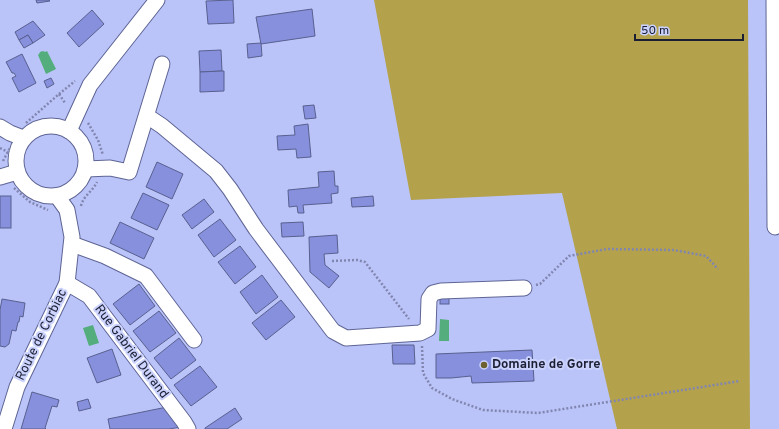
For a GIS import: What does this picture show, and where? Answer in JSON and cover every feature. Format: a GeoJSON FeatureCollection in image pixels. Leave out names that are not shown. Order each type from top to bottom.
{"type":"FeatureCollection","features":[{"type":"Feature","properties":{"kind":"street"},"geometry":{"type":"LineString","coordinates":[[69,130],[90,85],[157,0]]}},
{"type":"Feature","properties":{"kind":"street"},"geometry":{"type":"LineString","coordinates":[[774,0],[775,227]]}},
{"type":"Feature","properties":{"kind":"street"},"geometry":{"type":"LineString","coordinates":[[86,169],[110,168],[129,172],[162,64]]}},
{"type":"Feature","properties":{"kind":"street"},"geometry":{"type":"LineString","coordinates":[[147,116],[162,126],[216,171],[230,189],[256,229],[333,331],[346,338],[420,334],[428,329],[429,299],[433,294],[441,291],[524,288]]}},
{"type":"Feature","properties":{"kind":"street"},"geometry":{"type":"LineString","coordinates":[[45,126],[57,126],[69,130],[78,138],[84,147],[87,158],[86,169],[82,179],[76,187],[67,193],[57,196],[44,196],[32,192],[23,183],[17,172],[16,154],[24,138],[33,130],[45,126]]}},
{"type":"Feature","properties":{"kind":"street"},"geometry":{"type":"LineString","coordinates":[[0,127],[10,133],[24,138]]}},
{"type":"Feature","properties":{"kind":"street"},"geometry":{"type":"LineString","coordinates":[[0,177],[17,172]]}},
{"type":"Feature","properties":{"kind":"street","name":"Route de Corbiac"},"geometry":{"type":"LineString","coordinates":[[4,429],[17,387],[67,283],[72,244],[70,226],[67,210],[57,196]]}},
{"type":"Feature","properties":{"kind":"street"},"geometry":{"type":"LineString","coordinates":[[72,244],[105,256],[146,276],[194,340]]}},
{"type":"Feature","properties":{"kind":"street","name":"Rue Gabriel Durand"},"geometry":{"type":"LineString","coordinates":[[67,283],[89,296],[188,429]]}},
{"type":"Feature","properties":{"kind":"path"},"geometry":{"type":"LineString","coordinates":[[0,148],[8,152]]}},
{"type":"Feature","properties":{"kind":"path"},"geometry":{"type":"LineString","coordinates":[[81,205],[82,201],[98,181]]}},
{"type":"Feature","properties":{"kind":"path"},"geometry":{"type":"LineString","coordinates":[[524,288],[540,284],[569,256],[607,249],[674,250],[706,256],[718,269]]}},
{"type":"Feature","properties":{"kind":"path"},"geometry":{"type":"LineString","coordinates":[[332,261],[357,260],[365,262],[420,334],[423,348],[423,373],[432,388],[452,399],[483,410],[538,413],[740,381]]}},
{"type":"Feature","properties":{"kind":"shaded area"},"geometry":{"type":"Polygon","coordinates":[[[374,0],[748,0],[750,429],[617,429],[562,193],[411,200],[374,0]]]}},
{"type":"Feature","properties":{"kind":"shaded area"},"geometry":{"type":"Polygon","coordinates":[[[43,51],[47,51],[56,69],[46,74],[38,55],[43,51]]]}},
{"type":"Feature","properties":{"kind":"shaded area"},"geometry":{"type":"Polygon","coordinates":[[[440,319],[449,320],[449,341],[439,341],[440,319]]]}},
{"type":"Feature","properties":{"kind":"shaded area"},"geometry":{"type":"Polygon","coordinates":[[[93,325],[99,343],[89,346],[83,328],[93,325]]]}},
{"type":"Feature","properties":{"kind":"building"},"geometry":{"type":"Polygon","coordinates":[[[36,0],[49,0],[50,1],[37,3],[36,0]]]}},
{"type":"Feature","properties":{"kind":"building"},"geometry":{"type":"Polygon","coordinates":[[[233,0],[234,23],[208,24],[206,1],[233,0]]]}},
{"type":"Feature","properties":{"kind":"building"},"geometry":{"type":"Polygon","coordinates":[[[312,9],[315,36],[261,44],[256,17],[312,9]]]}},
{"type":"Feature","properties":{"kind":"building"},"geometry":{"type":"Polygon","coordinates":[[[92,10],[104,24],[79,47],[67,33],[92,10]]]}},
{"type":"Feature","properties":{"kind":"building"},"geometry":{"type":"Polygon","coordinates":[[[33,21],[45,35],[33,43],[28,35],[19,40],[15,32],[33,21]]]}},
{"type":"Feature","properties":{"kind":"building"},"geometry":{"type":"Polygon","coordinates":[[[28,35],[33,43],[24,48],[19,40],[28,35]]]}},
{"type":"Feature","properties":{"kind":"building"},"geometry":{"type":"Polygon","coordinates":[[[261,43],[262,56],[248,58],[247,44],[261,43]]]}},
{"type":"Feature","properties":{"kind":"building"},"geometry":{"type":"Polygon","coordinates":[[[221,50],[222,71],[200,72],[199,51],[221,50]]]}},
{"type":"Feature","properties":{"kind":"building"},"geometry":{"type":"Polygon","coordinates":[[[22,54],[36,83],[19,92],[12,78],[16,76],[12,73],[6,62],[22,54]]]}},
{"type":"Feature","properties":{"kind":"building"},"geometry":{"type":"Polygon","coordinates":[[[224,71],[224,91],[200,92],[200,72],[224,71]]]}},
{"type":"Feature","properties":{"kind":"building"},"geometry":{"type":"Polygon","coordinates":[[[51,78],[54,84],[47,88],[44,81],[51,78]]]}},
{"type":"Feature","properties":{"kind":"building"},"geometry":{"type":"Polygon","coordinates":[[[314,105],[316,118],[305,119],[303,106],[314,105]]]}},
{"type":"Feature","properties":{"kind":"building"},"geometry":{"type":"Polygon","coordinates":[[[308,124],[311,157],[297,158],[296,149],[278,150],[277,136],[295,135],[294,126],[308,124]]]}},
{"type":"Feature","properties":{"kind":"building"},"geometry":{"type":"Polygon","coordinates":[[[157,162],[183,174],[172,199],[146,187],[157,162]]]}},
{"type":"Feature","properties":{"kind":"building"},"geometry":{"type":"Polygon","coordinates":[[[334,171],[335,186],[338,186],[338,193],[331,194],[332,203],[303,205],[304,213],[298,213],[297,206],[289,207],[288,190],[319,187],[318,172],[334,171]]]}},
{"type":"Feature","properties":{"kind":"building"},"geometry":{"type":"Polygon","coordinates":[[[143,193],[169,205],[157,230],[131,218],[143,193]]]}},
{"type":"Feature","properties":{"kind":"building"},"geometry":{"type":"Polygon","coordinates":[[[0,196],[11,196],[11,228],[0,228],[0,196]]]}},
{"type":"Feature","properties":{"kind":"building"},"geometry":{"type":"Polygon","coordinates":[[[373,196],[374,206],[352,207],[351,198],[373,196]]]}},
{"type":"Feature","properties":{"kind":"building"},"geometry":{"type":"Polygon","coordinates":[[[204,199],[214,212],[192,229],[182,215],[204,199]]]}},
{"type":"Feature","properties":{"kind":"building"},"geometry":{"type":"Polygon","coordinates":[[[220,219],[236,240],[214,257],[198,235],[220,219]]]}},
{"type":"Feature","properties":{"kind":"building"},"geometry":{"type":"Polygon","coordinates":[[[120,222],[154,238],[144,259],[110,243],[120,222]]]}},
{"type":"Feature","properties":{"kind":"building"},"geometry":{"type":"Polygon","coordinates":[[[303,222],[304,236],[282,237],[281,223],[303,222]]]}},
{"type":"Feature","properties":{"kind":"building"},"geometry":{"type":"Polygon","coordinates":[[[337,235],[338,253],[324,254],[325,265],[339,276],[329,288],[310,272],[309,237],[337,235]]]}},
{"type":"Feature","properties":{"kind":"building"},"geometry":{"type":"Polygon","coordinates":[[[240,246],[256,267],[235,284],[218,262],[240,246]]]}},
{"type":"Feature","properties":{"kind":"building"},"geometry":{"type":"Polygon","coordinates":[[[262,275],[278,297],[256,314],[240,292],[262,275]]]}},
{"type":"Feature","properties":{"kind":"building"},"geometry":{"type":"Polygon","coordinates":[[[139,284],[155,306],[130,325],[113,304],[139,284]]]}},
{"type":"Feature","properties":{"kind":"building"},"geometry":{"type":"Polygon","coordinates":[[[440,298],[449,298],[449,304],[440,304],[440,298]]]}},
{"type":"Feature","properties":{"kind":"building"},"geometry":{"type":"Polygon","coordinates":[[[2,299],[25,303],[23,317],[20,316],[16,331],[12,330],[9,344],[5,347],[0,346],[0,310],[2,299]]]}},
{"type":"Feature","properties":{"kind":"building"},"geometry":{"type":"Polygon","coordinates":[[[281,300],[295,317],[266,340],[252,323],[281,300]]]}},
{"type":"Feature","properties":{"kind":"building"},"geometry":{"type":"Polygon","coordinates":[[[159,311],[176,333],[150,352],[133,331],[159,311]]]}},
{"type":"Feature","properties":{"kind":"building"},"geometry":{"type":"Polygon","coordinates":[[[179,338],[196,360],[171,379],[154,358],[179,338]]]}},
{"type":"Feature","properties":{"kind":"building"},"geometry":{"type":"Polygon","coordinates":[[[392,345],[414,345],[415,364],[393,364],[392,345]]]}},
{"type":"Feature","properties":{"kind":"building"},"geometry":{"type":"Polygon","coordinates":[[[112,349],[121,375],[97,383],[87,358],[112,349]]]}},
{"type":"Feature","properties":{"kind":"building","name":"Domaine de Gorre"},"geometry":{"type":"Polygon","coordinates":[[[532,350],[534,381],[472,383],[471,376],[436,378],[436,354],[532,350]]]}},
{"type":"Feature","properties":{"kind":"building"},"geometry":{"type":"Polygon","coordinates":[[[200,366],[217,387],[191,406],[174,385],[200,366]]]}},
{"type":"Feature","properties":{"kind":"building"},"geometry":{"type":"Polygon","coordinates":[[[32,392],[59,400],[57,407],[52,406],[45,428],[46,429],[21,429],[32,392]]]}},
{"type":"Feature","properties":{"kind":"building"},"geometry":{"type":"Polygon","coordinates":[[[88,399],[91,408],[79,411],[77,402],[88,399]]]}},
{"type":"Feature","properties":{"kind":"building"},"geometry":{"type":"Polygon","coordinates":[[[167,407],[181,427],[169,429],[110,429],[108,419],[167,407]]]}},
{"type":"Feature","properties":{"kind":"building"},"geometry":{"type":"Polygon","coordinates":[[[235,408],[242,419],[227,429],[205,429],[205,428],[235,408]]]}},
{"type":"Feature","properties":{"kind":"place","name":"Domaine de Gorre"},"geometry":{"type":"Point","coordinates":[484,365]}}]}
